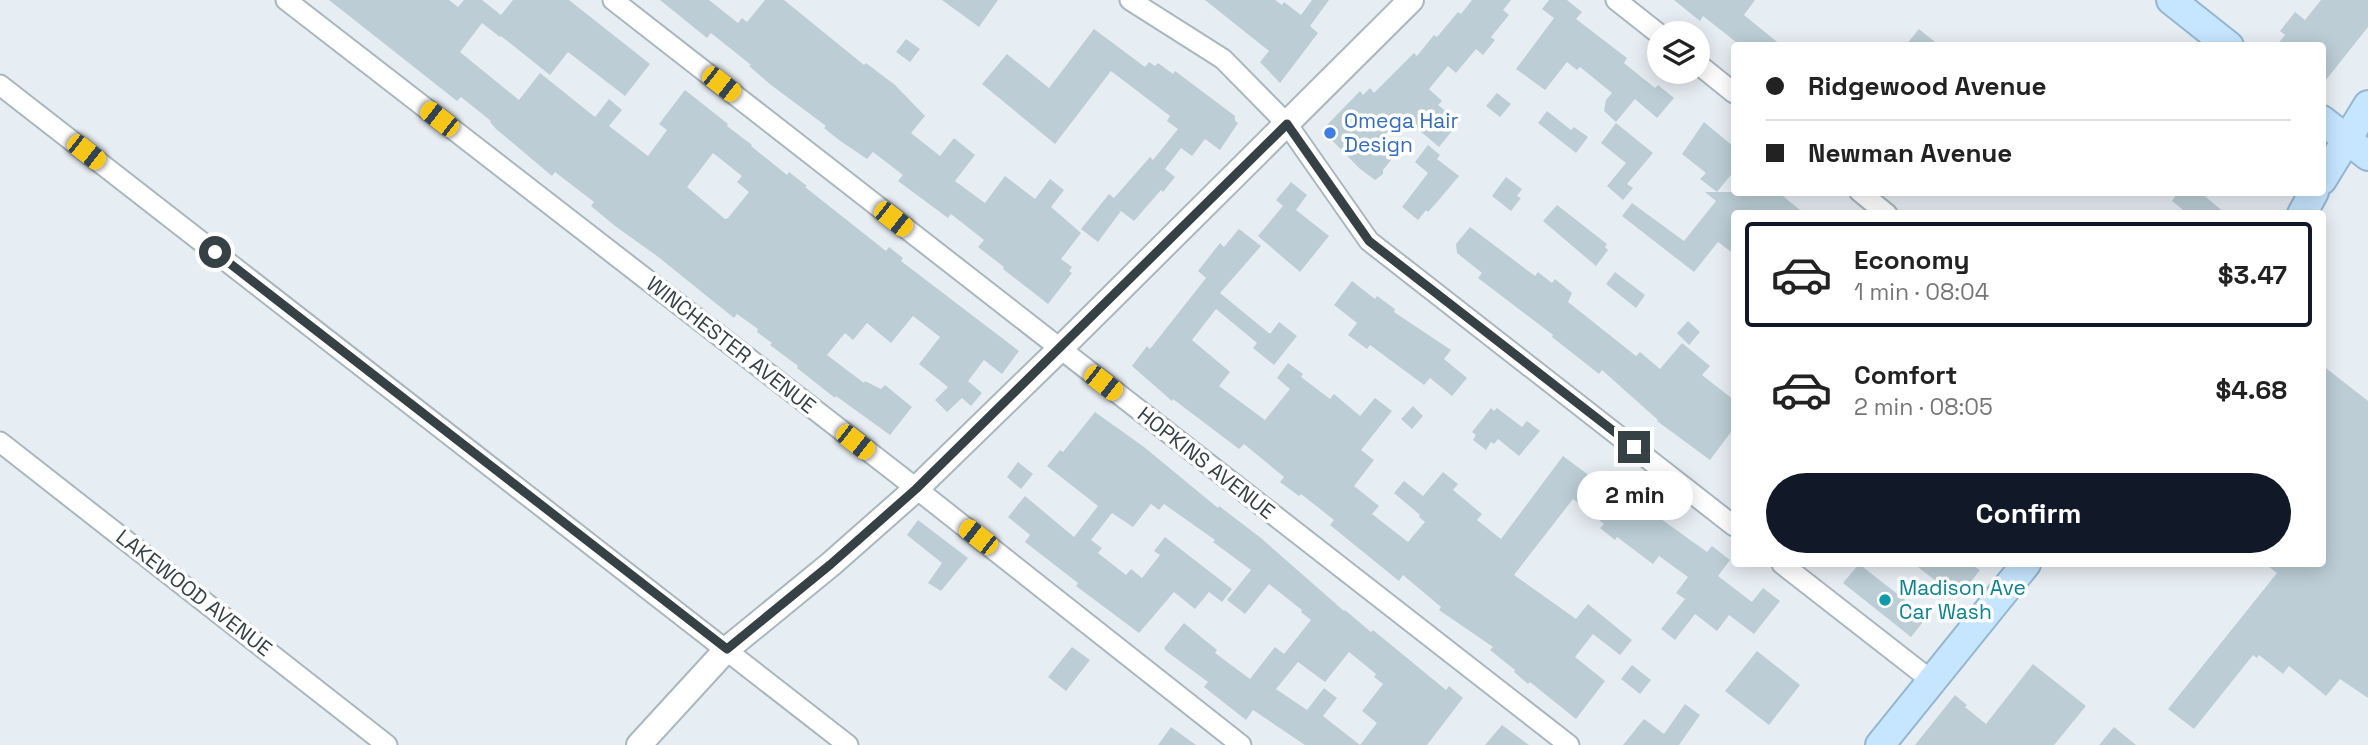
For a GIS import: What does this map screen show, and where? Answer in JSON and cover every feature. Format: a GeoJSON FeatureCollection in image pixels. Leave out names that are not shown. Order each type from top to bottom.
{"type":"FeatureCollection","features":[{"type":"Feature","properties":{"kind":"main road"},"geometry":{"type":"LineString","coordinates":[[2171,0],[2224,42]]}},
{"type":"Feature","properties":{"kind":"main road"},"geometry":{"type":"LineString","coordinates":[[2326,176],[2358,147],[2368,105]]}},
{"type":"Feature","properties":{"kind":"main road"},"geometry":{"type":"LineString","coordinates":[[2326,123],[2358,147]]}},
{"type":"Feature","properties":{"kind":"main road"},"geometry":{"type":"LineString","coordinates":[[1880,745],[2024,567]]}},
{"type":"Feature","properties":{"kind":"street","name":"WINCHESTER AVENUE"},"geometry":{"type":"LineString","coordinates":[[286,0],[1241,745]]}},
{"type":"Feature","properties":{"kind":"street","name":"HOPKINS AVENUE"},"geometry":{"type":"LineString","coordinates":[[613,0],[1569,745]]}},
{"type":"Feature","properties":{"kind":"street"},"geometry":{"type":"LineString","coordinates":[[1130,0],[1223,59],[1287,124],[1369,241],[1731,524]]}},
{"type":"Feature","properties":{"kind":"street"},"geometry":{"type":"LineString","coordinates":[[639,745],[727,649],[831,564],[916,489],[1411,0]]}},
{"type":"Feature","properties":{"kind":"street"},"geometry":{"type":"LineString","coordinates":[[1616,0],[1647,25]]}},
{"type":"Feature","properties":{"kind":"street"},"geometry":{"type":"LineString","coordinates":[[1710,74],[1731,91]]}},
{"type":"Feature","properties":{"kind":"street"},"geometry":{"type":"LineString","coordinates":[[0,85],[848,745]]}},
{"type":"Feature","properties":{"kind":"street"},"geometry":{"type":"LineString","coordinates":[[1865,196],[1882,210]]}},
{"type":"Feature","properties":{"kind":"street","name":"LAKEWOOD AVENUE"},"geometry":{"type":"LineString","coordinates":[[0,442],[387,745]]}},
{"type":"Feature","properties":{"kind":"street"},"geometry":{"type":"LineString","coordinates":[[1786,567],[1932,681]]}},
{"type":"Feature","properties":{"kind":"building"},"geometry":{"type":"Polygon","coordinates":[[[329,0],[449,0],[458,7],[464,0],[482,0],[501,15],[513,0],[569,0],[650,64],[625,96],[568,52],[550,75],[482,23],[460,52],[519,100],[540,73],[595,117],[609,99],[622,110],[609,126],[648,156],[667,130],[659,124],[685,90],[787,175],[789,172],[886,251],[889,247],[903,258],[901,261],[1019,351],[1002,374],[984,360],[968,381],[982,393],[971,406],[962,398],[947,412],[935,400],[948,387],[919,364],[940,337],[913,316],[891,343],[867,323],[853,340],[845,333],[827,355],[864,383],[865,381],[881,389],[885,385],[912,407],[890,435],[836,396],[835,398],[797,368],[798,366],[757,332],[758,329],[737,314],[734,318],[615,226],[591,206],[594,202],[555,172],[552,176],[461,97],[457,101],[329,0]],[[713,153],[687,187],[725,219],[749,192],[737,182],[742,176],[713,153]]]}},
{"type":"Feature","properties":{"kind":"building"},"geometry":{"type":"Polygon","coordinates":[[[660,0],[709,0],[738,23],[742,18],[747,22],[765,0],[784,0],[864,65],[866,63],[895,85],[925,116],[911,133],[940,156],[954,138],[975,155],[955,181],[985,203],[1005,176],[1035,199],[1050,179],[1064,190],[1051,207],[1081,233],[1061,259],[1072,267],[1069,271],[1072,273],[1048,304],[978,247],[984,240],[951,214],[948,218],[898,181],[903,175],[873,152],[867,159],[839,140],[824,128],[826,126],[771,85],[711,33],[707,38],[660,0]]]}},
{"type":"Feature","properties":{"kind":"building"},"geometry":{"type":"Polygon","coordinates":[[[942,0],[998,0],[979,27],[942,0]]]}},
{"type":"Feature","properties":{"kind":"building"},"geometry":{"type":"Polygon","coordinates":[[[1205,0],[1275,0],[1282,5],[1284,2],[1301,15],[1312,0],[1329,0],[1310,26],[1318,33],[1280,83],[1260,62],[1269,51],[1205,0]]]}},
{"type":"Feature","properties":{"kind":"building"},"geometry":{"type":"Polygon","coordinates":[[[1472,0],[1511,0],[1503,10],[1509,15],[1491,37],[1495,40],[1483,55],[1476,49],[1456,73],[1448,66],[1429,89],[1442,101],[1438,105],[1448,113],[1445,117],[1456,126],[1439,147],[1401,115],[1379,142],[1395,155],[1383,170],[1383,174],[1375,180],[1359,168],[1327,135],[1327,125],[1360,91],[1363,95],[1370,88],[1374,93],[1414,53],[1417,56],[1434,35],[1437,37],[1472,0]]]}},
{"type":"Feature","properties":{"kind":"building"},"geometry":{"type":"Polygon","coordinates":[[[1549,0],[1567,0],[1582,12],[1576,19],[1627,58],[1624,63],[1647,84],[1655,88],[1658,85],[1674,98],[1657,118],[1635,99],[1616,122],[1604,111],[1606,100],[1612,93],[1580,67],[1577,70],[1567,62],[1545,90],[1516,69],[1554,18],[1542,9],[1549,0]]]}},
{"type":"Feature","properties":{"kind":"building"},"geometry":{"type":"Polygon","coordinates":[[[1674,0],[1755,0],[1744,15],[1777,42],[1736,42],[1703,16],[1700,21],[1674,0]]]}},
{"type":"Feature","properties":{"kind":"building"},"geometry":{"type":"Polygon","coordinates":[[[2321,0],[2368,0],[2368,27],[2326,80],[2326,42],[2279,42],[2285,35],[2280,31],[2295,12],[2305,20],[2321,0]]]}},
{"type":"Feature","properties":{"kind":"building"},"geometry":{"type":"Polygon","coordinates":[[[1094,29],[1145,67],[1149,62],[1155,66],[1158,63],[1173,74],[1175,71],[1235,116],[1238,123],[1220,150],[1205,139],[1192,156],[1181,148],[1165,169],[1175,177],[1163,192],[1161,190],[1134,221],[1121,211],[1098,242],[1081,229],[1109,194],[1114,198],[1150,157],[1153,160],[1178,129],[1167,121],[1170,116],[1111,71],[1055,144],[982,84],[1007,54],[1049,88],[1094,29]]]}},
{"type":"Feature","properties":{"kind":"building"},"geometry":{"type":"Polygon","coordinates":[[[1919,29],[1935,42],[1908,42],[1919,29]]]}},
{"type":"Feature","properties":{"kind":"building"},"geometry":{"type":"Polygon","coordinates":[[[906,39],[920,49],[910,62],[896,52],[906,39]]]}},
{"type":"Feature","properties":{"kind":"building"},"geometry":{"type":"Polygon","coordinates":[[[1497,93],[1511,104],[1500,117],[1486,106],[1497,93]]]}},
{"type":"Feature","properties":{"kind":"building"},"geometry":{"type":"Polygon","coordinates":[[[1547,111],[1571,130],[1574,127],[1588,137],[1576,153],[1538,123],[1547,111]]]}},
{"type":"Feature","properties":{"kind":"building"},"geometry":{"type":"Polygon","coordinates":[[[1704,122],[1731,144],[1731,175],[1717,192],[1700,179],[1706,173],[1682,154],[1704,122]]]}},
{"type":"Feature","properties":{"kind":"building"},"geometry":{"type":"Polygon","coordinates":[[[1616,123],[1653,153],[1627,184],[1633,188],[1623,200],[1607,186],[1626,163],[1601,143],[1616,123]]]}},
{"type":"Feature","properties":{"kind":"building"},"geometry":{"type":"Polygon","coordinates":[[[1428,145],[1440,155],[1437,159],[1459,176],[1418,220],[1402,207],[1428,173],[1415,162],[1428,145]]]}},
{"type":"Feature","properties":{"kind":"building"},"geometry":{"type":"Polygon","coordinates":[[[1506,177],[1522,189],[1517,196],[1521,198],[1511,211],[1492,196],[1506,177]]]}},
{"type":"Feature","properties":{"kind":"building"},"geometry":{"type":"Polygon","coordinates":[[[1291,182],[1307,195],[1296,210],[1329,236],[1300,272],[1258,236],[1283,206],[1276,200],[1291,182]]]}},
{"type":"Feature","properties":{"kind":"building"},"geometry":{"type":"Polygon","coordinates":[[[1705,192],[1731,192],[1731,196],[1783,196],[1800,210],[1731,210],[1731,252],[1718,242],[1694,272],[1622,216],[1632,203],[1684,241],[1716,201],[1705,192]]]}},
{"type":"Feature","properties":{"kind":"building"},"geometry":{"type":"Polygon","coordinates":[[[2175,196],[2205,196],[2221,210],[2183,210],[2172,201],[2175,196]]]}},
{"type":"Feature","properties":{"kind":"building"},"geometry":{"type":"Polygon","coordinates":[[[1557,205],[1607,244],[1605,247],[1608,250],[1596,266],[1543,221],[1557,205]]]}},
{"type":"Feature","properties":{"kind":"building"},"geometry":{"type":"Polygon","coordinates":[[[1470,227],[1535,276],[1538,272],[1552,283],[1555,279],[1572,293],[1568,302],[1636,356],[1640,352],[1660,369],[1682,343],[1710,366],[1702,375],[1731,398],[1731,432],[1710,460],[1657,421],[1602,370],[1599,374],[1478,278],[1482,273],[1457,253],[1456,244],[1470,227]]]}},
{"type":"Feature","properties":{"kind":"building"},"geometry":{"type":"Polygon","coordinates":[[[1239,229],[1261,246],[1220,293],[1270,334],[1279,322],[1297,336],[1274,365],[1253,348],[1257,343],[1216,309],[1192,340],[1230,372],[1219,386],[1265,420],[1290,389],[1277,378],[1288,363],[1303,374],[1301,377],[1330,399],[1334,394],[1360,416],[1375,398],[1392,411],[1361,450],[1374,460],[1354,486],[1379,506],[1372,514],[1408,542],[1425,522],[1394,493],[1404,481],[1423,496],[1443,472],[1458,484],[1453,490],[1482,514],[1477,520],[1501,539],[1563,456],[1598,482],[1602,476],[1627,496],[1629,492],[1644,504],[1643,506],[1707,552],[1712,546],[1730,560],[1718,576],[1752,602],[1763,588],[1780,601],[1754,634],[1729,615],[1717,631],[1695,614],[1675,640],[1661,629],[1685,599],[1676,593],[1688,577],[1659,556],[1653,564],[1617,537],[1615,540],[1600,528],[1604,524],[1573,499],[1514,575],[1576,619],[1588,604],[1632,640],[1620,655],[1593,634],[1575,657],[1605,681],[1576,719],[1514,672],[1515,670],[1490,650],[1493,647],[1439,610],[1441,607],[1403,575],[1399,581],[1330,525],[1334,520],[1301,494],[1299,496],[1280,482],[1284,477],[1244,444],[1239,449],[1173,399],[1172,401],[1132,366],[1147,346],[1150,349],[1206,278],[1198,271],[1220,243],[1224,247],[1239,229]]]}},
{"type":"Feature","properties":{"kind":"building"},"geometry":{"type":"Polygon","coordinates":[[[1615,272],[1645,295],[1636,308],[1606,284],[1615,272]]]}},
{"type":"Feature","properties":{"kind":"building"},"geometry":{"type":"Polygon","coordinates":[[[1352,281],[1451,350],[1444,359],[1467,378],[1452,396],[1430,378],[1424,385],[1370,345],[1367,349],[1348,335],[1357,323],[1334,305],[1352,281]]]}},
{"type":"Feature","properties":{"kind":"building"},"geometry":{"type":"Polygon","coordinates":[[[1688,321],[1700,332],[1689,345],[1677,333],[1688,321]]]}},
{"type":"Feature","properties":{"kind":"building"},"geometry":{"type":"Polygon","coordinates":[[[2326,368],[2368,401],[2368,698],[2340,679],[2326,696],[2289,666],[2283,674],[2259,655],[2257,658],[2253,655],[2194,729],[2168,709],[2277,573],[2269,567],[2326,567],[2326,368]]]}},
{"type":"Feature","properties":{"kind":"building"},"geometry":{"type":"Polygon","coordinates":[[[1413,406],[1423,416],[1412,429],[1401,419],[1413,406]]]}},
{"type":"Feature","properties":{"kind":"building"},"geometry":{"type":"Polygon","coordinates":[[[1491,408],[1494,411],[1497,408],[1522,427],[1527,421],[1540,431],[1519,456],[1498,439],[1494,444],[1491,442],[1486,450],[1473,440],[1476,435],[1472,432],[1491,408]]]}},
{"type":"Feature","properties":{"kind":"building"},"geometry":{"type":"Polygon","coordinates":[[[1095,412],[1144,447],[1218,508],[1219,506],[1261,538],[1371,632],[1373,630],[1446,690],[1449,686],[1463,698],[1427,745],[1360,745],[1305,745],[1253,710],[1246,720],[1204,687],[1208,682],[1164,648],[1184,623],[1217,650],[1215,653],[1250,679],[1275,647],[1284,654],[1311,620],[1269,584],[1245,614],[1227,600],[1251,570],[1213,542],[1215,540],[1164,504],[1159,510],[1151,504],[1133,527],[1112,513],[1091,540],[1102,548],[1098,553],[1126,575],[1131,569],[1142,578],[1160,555],[1154,551],[1165,537],[1232,589],[1222,602],[1209,592],[1195,609],[1174,592],[1139,633],[1076,586],[1078,583],[1025,542],[1030,535],[1008,517],[1025,496],[1074,537],[1098,506],[1047,466],[1060,450],[1063,452],[1095,412]],[[1349,652],[1325,682],[1298,662],[1276,689],[1307,710],[1324,688],[1337,698],[1323,716],[1360,745],[1377,723],[1362,711],[1383,684],[1374,677],[1376,674],[1349,652]]]}},
{"type":"Feature","properties":{"kind":"building"},"geometry":{"type":"Polygon","coordinates":[[[1018,462],[1033,474],[1021,489],[1007,477],[1018,462]]]}},
{"type":"Feature","properties":{"kind":"building"},"geometry":{"type":"Polygon","coordinates":[[[918,520],[968,558],[941,591],[928,583],[942,563],[907,535],[918,520]]]}},
{"type":"Feature","properties":{"kind":"building","name":"Madison Ave Car Wash"},"geometry":{"type":"Polygon","coordinates":[[[1856,567],[1863,567],[1927,617],[1911,637],[1843,583],[1856,567]]]}},
{"type":"Feature","properties":{"kind":"building"},"geometry":{"type":"Polygon","coordinates":[[[1918,567],[1976,567],[1980,570],[1958,598],[1918,567]]]}},
{"type":"Feature","properties":{"kind":"building"},"geometry":{"type":"Polygon","coordinates":[[[1072,647],[1090,660],[1066,691],[1048,677],[1072,647]]]}},
{"type":"Feature","properties":{"kind":"building"},"geometry":{"type":"Polygon","coordinates":[[[1757,651],[1800,685],[1769,725],[1725,691],[1757,651]]]}},
{"type":"Feature","properties":{"kind":"building"},"geometry":{"type":"Polygon","coordinates":[[[2033,664],[2086,706],[2054,745],[1915,745],[1955,695],[1986,724],[2033,664]]]}},
{"type":"Feature","properties":{"kind":"building"},"geometry":{"type":"Polygon","coordinates":[[[1632,665],[1651,680],[1640,694],[1621,679],[1632,665]]]}},
{"type":"Feature","properties":{"kind":"building"},"geometry":{"type":"Polygon","coordinates":[[[1685,704],[1700,715],[1679,745],[1623,745],[1644,719],[1664,734],[1685,704]]]}},
{"type":"Feature","properties":{"kind":"building"},"geometry":{"type":"Polygon","coordinates":[[[1502,725],[1529,745],[1485,745],[1502,725]]]}},
{"type":"Feature","properties":{"kind":"building"},"geometry":{"type":"Polygon","coordinates":[[[1171,727],[1196,745],[1158,745],[1171,727]]]}},
{"type":"Feature","properties":{"kind":"building"},"geometry":{"type":"Polygon","coordinates":[[[2114,727],[2136,745],[2099,745],[2114,727]]]}},
{"type":"Feature","properties":{"kind":"place","name":"Omega Hair Design"},"geometry":{"type":"Point","coordinates":[1330,133]}},
{"type":"Feature","properties":{"kind":"place","name":"Madison Ave Car Wash"},"geometry":{"type":"Point","coordinates":[1885,600]}},
{"type":"Feature","properties":{"kind":"route"},"geometry":{"type":"LineString","coordinates":[[215,252],[727,649],[831,564],[916,489],[1287,124],[1369,241],[1634,447]]}}]}
